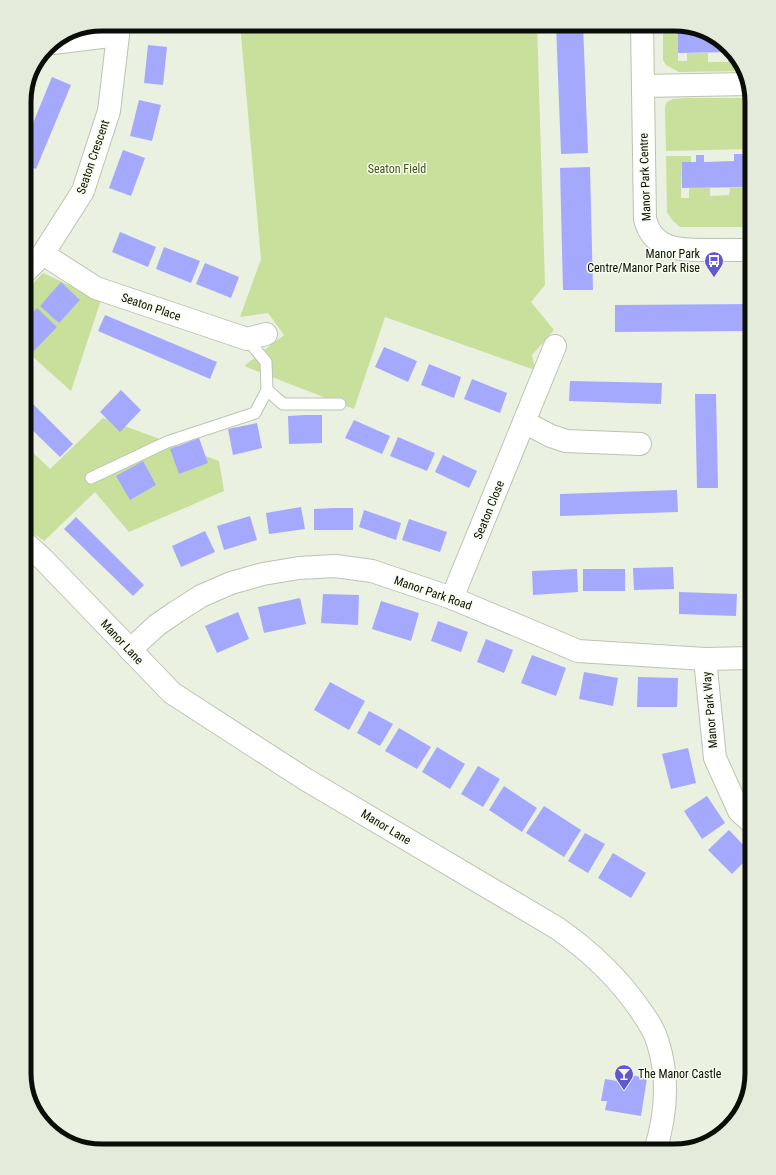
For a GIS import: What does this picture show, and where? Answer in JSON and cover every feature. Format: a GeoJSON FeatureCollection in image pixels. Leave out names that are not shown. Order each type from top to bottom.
{"type":"FeatureCollection","features":[{"type":"Feature","properties":{"kind":"street"},"geometry":{"type":"LineString","coordinates":[[69,40],[112,31]]}},
{"type":"Feature","properties":{"kind":"street","name":"Seaton Crescent"},"geometry":{"type":"LineString","coordinates":[[31,266],[43,254],[83,191],[109,111],[117,31]]}},
{"type":"Feature","properties":{"kind":"street","name":"Manor Park Centre"},"geometry":{"type":"LineString","coordinates":[[642,31],[645,219],[649,232],[658,242],[672,248],[685,250],[745,250]]}},
{"type":"Feature","properties":{"kind":"street"},"geometry":{"type":"LineString","coordinates":[[643,86],[743,84]]}},
{"type":"Feature","properties":{"kind":"street","name":"Seaton Place"},"geometry":{"type":"LineString","coordinates":[[43,254],[96,288],[257,336]]}},
{"type":"Feature","properties":{"kind":"street","name":"Seaton Close"},"geometry":{"type":"LineString","coordinates":[[452,598],[555,346]]}},
{"type":"Feature","properties":{"kind":"street"},"geometry":{"type":"LineString","coordinates":[[524,422],[551,436],[566,441],[640,444]]}},
{"type":"Feature","properties":{"kind":"street","name":"Manor Lane"},"geometry":{"type":"LineString","coordinates":[[31,548],[172,693],[305,779],[557,928],[605,966],[630,993],[651,1025],[658,1042],[665,1080],[662,1126],[657,1144]]}},
{"type":"Feature","properties":{"kind":"street","name":"Manor Park Road"},"geometry":{"type":"LineString","coordinates":[[130,650],[157,625],[201,596],[231,583],[263,574],[299,568],[335,566],[372,571],[452,598],[578,651],[705,659],[745,658]]}},
{"type":"Feature","properties":{"kind":"street","name":"Manor Park Way"},"geometry":{"type":"LineString","coordinates":[[705,659],[714,758],[739,811],[745,817]]}},
{"type":"Feature","properties":{"kind":"lane"},"geometry":{"type":"LineString","coordinates":[[91,478],[167,442],[255,413],[267,390],[266,362],[257,336]]}},
{"type":"Feature","properties":{"kind":"lane"},"geometry":{"type":"LineString","coordinates":[[267,390],[283,404],[340,404]]}},
{"type":"Feature","properties":{"kind":"green space","name":"Seaton Field"},"geometry":{"type":"Polygon","coordinates":[[[241,31],[537,31],[545,285],[531,302],[554,330],[532,355],[535,370],[385,317],[354,409],[244,366],[284,335],[268,313],[240,317],[261,259],[241,31]]]}},
{"type":"Feature","properties":{"kind":"green space"},"geometry":{"type":"Polygon","coordinates":[[[663,31],[678,31],[678,61],[687,61],[687,53],[708,53],[708,62],[728,62],[728,57],[738,71],[679,72],[666,65],[663,60],[663,31]]]}},
{"type":"Feature","properties":{"kind":"green space"},"geometry":{"type":"Polygon","coordinates":[[[745,98],[745,149],[666,151],[665,107],[667,102],[673,99],[745,98]]]}},
{"type":"Feature","properties":{"kind":"green space"},"geometry":{"type":"Polygon","coordinates":[[[666,156],[691,156],[691,162],[682,162],[681,198],[689,198],[689,188],[710,188],[710,196],[729,195],[730,188],[745,187],[745,227],[680,227],[673,221],[667,212],[666,156]]]}},
{"type":"Feature","properties":{"kind":"green space"},"geometry":{"type":"Polygon","coordinates":[[[43,273],[101,300],[71,391],[31,355],[31,286],[43,273]]]}},
{"type":"Feature","properties":{"kind":"green space"},"geometry":{"type":"Polygon","coordinates":[[[103,418],[219,461],[224,491],[129,532],[95,492],[44,541],[31,532],[31,451],[50,469],[103,418]]]}},
{"type":"Feature","properties":{"kind":"building"},"geometry":{"type":"Polygon","coordinates":[[[556,31],[583,31],[588,153],[561,154],[556,31]]]}},
{"type":"Feature","properties":{"kind":"building"},"geometry":{"type":"Polygon","coordinates":[[[678,31],[701,36],[724,52],[678,53],[678,31]]]}},
{"type":"Feature","properties":{"kind":"building"},"geometry":{"type":"Polygon","coordinates":[[[148,45],[167,47],[163,85],[144,83],[148,45]]]}},
{"type":"Feature","properties":{"kind":"building"},"geometry":{"type":"Polygon","coordinates":[[[52,77],[71,85],[36,169],[31,167],[31,128],[52,77]]]}},
{"type":"Feature","properties":{"kind":"building"},"geometry":{"type":"Polygon","coordinates":[[[139,100],[161,105],[152,141],[130,136],[139,100]]]}},
{"type":"Feature","properties":{"kind":"building"},"geometry":{"type":"Polygon","coordinates":[[[123,150],[145,158],[131,196],[109,188],[123,150]]]}},
{"type":"Feature","properties":{"kind":"building"},"geometry":{"type":"Polygon","coordinates":[[[734,154],[744,154],[745,187],[682,188],[682,162],[696,162],[696,155],[704,155],[704,162],[734,161],[734,154]]]}},
{"type":"Feature","properties":{"kind":"building"},"geometry":{"type":"Polygon","coordinates":[[[590,167],[593,290],[563,290],[560,168],[590,167]]]}},
{"type":"Feature","properties":{"kind":"building"},"geometry":{"type":"Polygon","coordinates":[[[120,232],[156,247],[148,267],[112,252],[120,232]]]}},
{"type":"Feature","properties":{"kind":"building"},"geometry":{"type":"Polygon","coordinates":[[[164,247],[200,261],[191,283],[156,269],[164,247]]]}},
{"type":"Feature","properties":{"kind":"building"},"geometry":{"type":"Polygon","coordinates":[[[205,263],[239,277],[231,298],[196,284],[205,263]]]}},
{"type":"Feature","properties":{"kind":"building"},"geometry":{"type":"Polygon","coordinates":[[[61,282],[80,300],[59,323],[40,306],[61,282]]]}},
{"type":"Feature","properties":{"kind":"building"},"geometry":{"type":"Polygon","coordinates":[[[745,304],[745,331],[615,332],[615,305],[745,304]]]}},
{"type":"Feature","properties":{"kind":"building"},"geometry":{"type":"Polygon","coordinates":[[[37,308],[57,327],[34,351],[31,348],[31,314],[37,308]]]}},
{"type":"Feature","properties":{"kind":"building"},"geometry":{"type":"Polygon","coordinates":[[[105,315],[217,362],[210,379],[98,331],[105,315]]]}},
{"type":"Feature","properties":{"kind":"building"},"geometry":{"type":"Polygon","coordinates":[[[384,347],[417,361],[408,382],[375,367],[384,347]]]}},
{"type":"Feature","properties":{"kind":"building"},"geometry":{"type":"Polygon","coordinates":[[[429,364],[461,377],[454,398],[421,385],[429,364]]]}},
{"type":"Feature","properties":{"kind":"building"},"geometry":{"type":"Polygon","coordinates":[[[472,379],[507,393],[500,413],[464,399],[472,379]]]}},
{"type":"Feature","properties":{"kind":"building"},"geometry":{"type":"Polygon","coordinates":[[[570,381],[662,383],[661,404],[569,401],[570,381]]]}},
{"type":"Feature","properties":{"kind":"building"},"geometry":{"type":"Polygon","coordinates":[[[121,390],[141,410],[120,432],[100,412],[121,390]]]}},
{"type":"Feature","properties":{"kind":"building"},"geometry":{"type":"Polygon","coordinates":[[[695,394],[716,394],[718,488],[697,488],[695,394]]]}},
{"type":"Feature","properties":{"kind":"building"},"geometry":{"type":"Polygon","coordinates":[[[31,402],[73,444],[60,457],[31,429],[31,402]]]}},
{"type":"Feature","properties":{"kind":"building"},"geometry":{"type":"Polygon","coordinates":[[[322,415],[322,443],[289,444],[288,416],[322,415]]]}},
{"type":"Feature","properties":{"kind":"building"},"geometry":{"type":"Polygon","coordinates":[[[354,420],[390,436],[382,454],[345,438],[354,420]]]}},
{"type":"Feature","properties":{"kind":"building"},"geometry":{"type":"Polygon","coordinates":[[[257,423],[262,448],[233,455],[228,429],[257,423]]]}},
{"type":"Feature","properties":{"kind":"building"},"geometry":{"type":"Polygon","coordinates":[[[398,437],[435,453],[427,471],[390,456],[398,437]]]}},
{"type":"Feature","properties":{"kind":"building"},"geometry":{"type":"Polygon","coordinates":[[[199,438],[208,463],[179,474],[170,449],[199,438]]]}},
{"type":"Feature","properties":{"kind":"building"},"geometry":{"type":"Polygon","coordinates":[[[443,455],[477,471],[469,488],[435,472],[443,455]]]}},
{"type":"Feature","properties":{"kind":"building"},"geometry":{"type":"Polygon","coordinates":[[[143,461],[156,485],[130,500],[116,476],[143,461]]]}},
{"type":"Feature","properties":{"kind":"building"},"geometry":{"type":"Polygon","coordinates":[[[677,490],[678,512],[560,516],[560,494],[677,490]]]}},
{"type":"Feature","properties":{"kind":"building"},"geometry":{"type":"Polygon","coordinates":[[[301,507],[305,529],[269,534],[266,513],[301,507]]]}},
{"type":"Feature","properties":{"kind":"building"},"geometry":{"type":"Polygon","coordinates":[[[353,508],[353,530],[314,530],[314,509],[353,508]]]}},
{"type":"Feature","properties":{"kind":"building"},"geometry":{"type":"Polygon","coordinates":[[[364,510],[401,523],[396,540],[359,527],[364,510]]]}},
{"type":"Feature","properties":{"kind":"building"},"geometry":{"type":"Polygon","coordinates":[[[250,516],[257,540],[224,550],[217,526],[250,516]]]}},
{"type":"Feature","properties":{"kind":"building"},"geometry":{"type":"Polygon","coordinates":[[[76,517],[144,585],[133,596],[64,529],[76,517]]]}},
{"type":"Feature","properties":{"kind":"building"},"geometry":{"type":"Polygon","coordinates":[[[409,519],[447,532],[440,552],[402,540],[409,519]]]}},
{"type":"Feature","properties":{"kind":"building"},"geometry":{"type":"Polygon","coordinates":[[[205,531],[215,552],[181,567],[172,546],[205,531]]]}},
{"type":"Feature","properties":{"kind":"building"},"geometry":{"type":"Polygon","coordinates":[[[673,567],[674,589],[634,590],[633,568],[673,567]]]}},
{"type":"Feature","properties":{"kind":"building"},"geometry":{"type":"Polygon","coordinates":[[[577,569],[578,592],[533,595],[532,571],[577,569]]]}},
{"type":"Feature","properties":{"kind":"building"},"geometry":{"type":"Polygon","coordinates":[[[583,569],[625,569],[625,591],[583,591],[583,569]]]}},
{"type":"Feature","properties":{"kind":"building"},"geometry":{"type":"Polygon","coordinates":[[[679,592],[737,594],[736,616],[679,614],[679,592]]]}},
{"type":"Feature","properties":{"kind":"building"},"geometry":{"type":"Polygon","coordinates":[[[323,594],[359,595],[358,625],[321,623],[323,594]]]}},
{"type":"Feature","properties":{"kind":"building"},"geometry":{"type":"Polygon","coordinates":[[[300,598],[306,624],[264,633],[258,607],[300,598]]]}},
{"type":"Feature","properties":{"kind":"building"},"geometry":{"type":"Polygon","coordinates":[[[381,601],[419,613],[411,641],[372,629],[381,601]]]}},
{"type":"Feature","properties":{"kind":"building"},"geometry":{"type":"Polygon","coordinates":[[[238,612],[249,639],[217,653],[205,626],[238,612]]]}},
{"type":"Feature","properties":{"kind":"building"},"geometry":{"type":"Polygon","coordinates":[[[438,621],[468,632],[461,652],[431,641],[438,621]]]}},
{"type":"Feature","properties":{"kind":"building"},"geometry":{"type":"Polygon","coordinates":[[[486,639],[513,650],[504,673],[477,662],[486,639]]]}},
{"type":"Feature","properties":{"kind":"building"},"geometry":{"type":"Polygon","coordinates":[[[532,655],[566,668],[556,696],[521,683],[532,655]]]}},
{"type":"Feature","properties":{"kind":"building"},"geometry":{"type":"Polygon","coordinates":[[[584,672],[618,678],[613,706],[579,699],[584,672]]]}},
{"type":"Feature","properties":{"kind":"building"},"geometry":{"type":"Polygon","coordinates":[[[638,677],[678,678],[677,707],[637,707],[638,677]]]}},
{"type":"Feature","properties":{"kind":"building"},"geometry":{"type":"Polygon","coordinates":[[[330,682],[365,701],[349,730],[314,710],[330,682]]]}},
{"type":"Feature","properties":{"kind":"building"},"geometry":{"type":"Polygon","coordinates":[[[369,711],[393,724],[380,746],[357,733],[369,711]]]}},
{"type":"Feature","properties":{"kind":"building"},"geometry":{"type":"Polygon","coordinates":[[[399,728],[431,747],[417,769],[385,751],[399,728]]]}},
{"type":"Feature","properties":{"kind":"building"},"geometry":{"type":"Polygon","coordinates":[[[437,747],[465,764],[450,789],[422,772],[437,747]]]}},
{"type":"Feature","properties":{"kind":"building"},"geometry":{"type":"Polygon","coordinates":[[[688,748],[696,783],[671,789],[662,754],[688,748]]]}},
{"type":"Feature","properties":{"kind":"building"},"geometry":{"type":"Polygon","coordinates":[[[478,766],[500,779],[483,807],[461,794],[478,766]]]}},
{"type":"Feature","properties":{"kind":"building"},"geometry":{"type":"Polygon","coordinates":[[[504,786],[537,808],[522,832],[489,810],[504,786]]]}},
{"type":"Feature","properties":{"kind":"building"},"geometry":{"type":"Polygon","coordinates":[[[707,796],[725,823],[702,839],[684,811],[707,796]]]}},
{"type":"Feature","properties":{"kind":"building"},"geometry":{"type":"Polygon","coordinates":[[[544,806],[581,830],[564,857],[526,833],[544,806]]]}},
{"type":"Feature","properties":{"kind":"building"},"geometry":{"type":"Polygon","coordinates":[[[729,830],[745,847],[745,861],[732,874],[708,850],[729,830]]]}},
{"type":"Feature","properties":{"kind":"building"},"geometry":{"type":"Polygon","coordinates":[[[585,833],[605,844],[588,873],[568,861],[585,833]]]}},
{"type":"Feature","properties":{"kind":"building"},"geometry":{"type":"Polygon","coordinates":[[[613,853],[646,873],[631,898],[598,878],[613,853]]]}},
{"type":"Feature","properties":{"kind":"building","name":"The Manor Castle"},"geometry":{"type":"Polygon","coordinates":[[[619,1073],[647,1078],[641,1116],[605,1110],[607,1101],[601,1101],[605,1079],[617,1081],[619,1073]]]}},
{"type":"Feature","properties":{"kind":"place","name":"Manor Park Centre/Manor Park Rise"},"geometry":{"type":"Point","coordinates":[714,278]}},
{"type":"Feature","properties":{"kind":"place","name":"The Manor Castle"},"geometry":{"type":"Point","coordinates":[624,1091]}}]}
